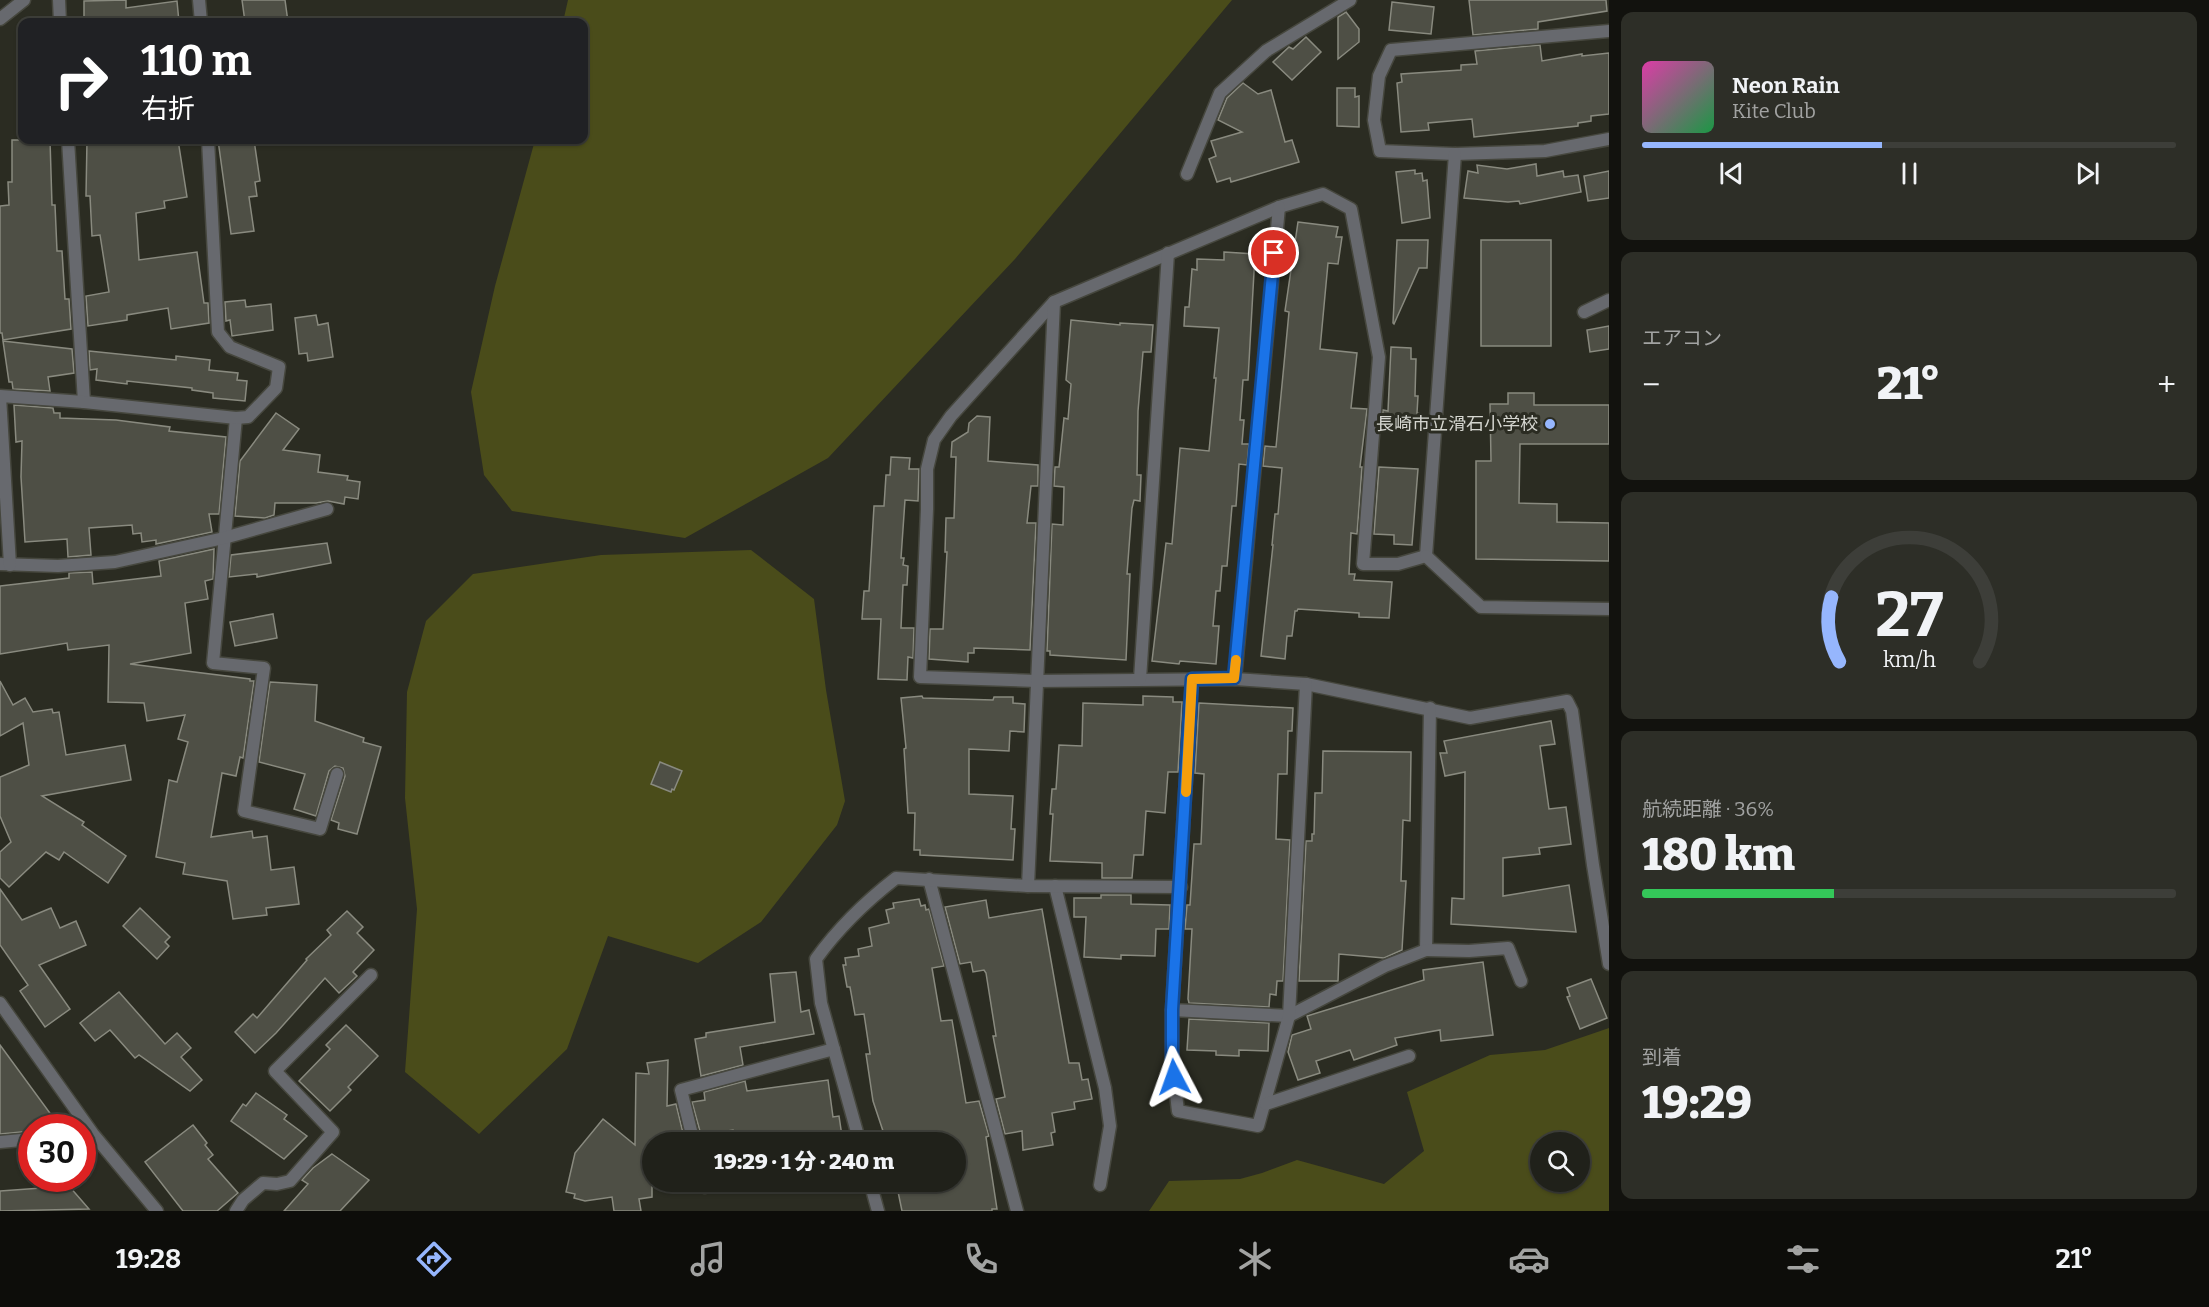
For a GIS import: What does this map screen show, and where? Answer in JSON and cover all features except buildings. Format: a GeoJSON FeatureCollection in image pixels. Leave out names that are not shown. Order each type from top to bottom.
{"type":"FeatureCollection","features":[{"type":"Feature","properties":{"kind":"street"},"geometry":{"type":"LineString","coordinates":[[0,19],[24,0]]}},
{"type":"Feature","properties":{"kind":"street"},"geometry":{"type":"LineString","coordinates":[[59,0],[60,18]]}},
{"type":"Feature","properties":{"kind":"street"},"geometry":{"type":"LineString","coordinates":[[199,0],[201,18]]}},
{"type":"Feature","properties":{"kind":"street"},"geometry":{"type":"LineString","coordinates":[[1187,174],[1220,93],[1266,51],[1350,0]]}},
{"type":"Feature","properties":{"kind":"street"},"geometry":{"type":"LineString","coordinates":[[1609,31],[1391,50],[1379,76],[1374,120],[1380,151],[1455,154],[1545,151],[1609,139]]}},
{"type":"Feature","properties":{"kind":"street"},"geometry":{"type":"LineString","coordinates":[[68,144],[84,402]]}},
{"type":"Feature","properties":{"kind":"street"},"geometry":{"type":"LineString","coordinates":[[208,144],[218,332],[230,347],[279,367],[276,388],[248,417],[236,418],[84,402],[0,396],[5,565],[58,566],[115,562],[224,538],[327,509]]}},
{"type":"Feature","properties":{"kind":"street"},"geometry":{"type":"LineString","coordinates":[[1426,555],[1455,154]]}},
{"type":"Feature","properties":{"kind":"street"},"geometry":{"type":"LineString","coordinates":[[1426,555],[1398,564],[1363,564],[1379,357],[1351,209],[1323,194],[1279,207],[1054,302],[951,416],[934,440],[927,469],[920,677],[1037,681],[1234,678],[1306,684],[1470,718],[1567,701],[1572,711],[1609,964]]}},
{"type":"Feature","properties":{"kind":"street"},"geometry":{"type":"LineString","coordinates":[[1234,678],[1279,207]]}},
{"type":"Feature","properties":{"kind":"street"},"geometry":{"type":"LineString","coordinates":[[1140,679],[1168,253]]}},
{"type":"Feature","properties":{"kind":"street"},"geometry":{"type":"LineString","coordinates":[[1584,312],[1609,300]]}},
{"type":"Feature","properties":{"kind":"street"},"geometry":{"type":"LineString","coordinates":[[1028,886],[1054,302]]}},
{"type":"Feature","properties":{"kind":"street"},"geometry":{"type":"LineString","coordinates":[[236,418],[213,663],[264,668],[244,811],[320,829],[338,774]]}},
{"type":"Feature","properties":{"kind":"street"},"geometry":{"type":"LineString","coordinates":[[1426,555],[1481,607],[1609,609]]}},
{"type":"Feature","properties":{"kind":"street"},"geometry":{"type":"LineString","coordinates":[[1192,679],[1172,1010],[1172,1059],[1178,1111],[1258,1126],[1289,1016],[1306,684]]}},
{"type":"Feature","properties":{"kind":"street"},"geometry":{"type":"LineString","coordinates":[[1426,950],[1430,708]]}},
{"type":"Feature","properties":{"kind":"street"},"geometry":{"type":"LineString","coordinates":[[857,1132],[821,1004],[816,958],[867,900],[896,878],[1028,886],[1181,887]]}},
{"type":"Feature","properties":{"kind":"street"},"geometry":{"type":"LineString","coordinates":[[929,879],[1017,1211]]}},
{"type":"Feature","properties":{"kind":"street"},"geometry":{"type":"LineString","coordinates":[[1055,886],[1105,1088],[1110,1126],[1100,1185]]}},
{"type":"Feature","properties":{"kind":"street"},"geometry":{"type":"LineString","coordinates":[[1172,1010],[1289,1016],[1385,966],[1426,950],[1469,951],[1508,948],[1521,981]]}},
{"type":"Feature","properties":{"kind":"street"},"geometry":{"type":"LineString","coordinates":[[236,1211],[243,1200],[263,1184],[290,1181],[333,1132],[274,1071],[371,975]]}},
{"type":"Feature","properties":{"kind":"street"},"geometry":{"type":"LineString","coordinates":[[0,1003],[6,1019],[73,1114]]}},
{"type":"Feature","properties":{"kind":"street"},"geometry":{"type":"LineString","coordinates":[[691,1132],[681,1090],[834,1049]]}},
{"type":"Feature","properties":{"kind":"street"},"geometry":{"type":"LineString","coordinates":[[1266,1104],[1409,1056]]}},
{"type":"Feature","properties":{"kind":"street"},"geometry":{"type":"LineString","coordinates":[[0,1142],[18,1140]]}},
{"type":"Feature","properties":{"kind":"street"},"geometry":{"type":"LineString","coordinates":[[96,1144],[157,1211]]}},
{"type":"Feature","properties":{"kind":"street"},"geometry":{"type":"LineString","coordinates":[[873,1192],[878,1211]]}},
{"type":"Feature","properties":{"kind":"shaded area"},"geometry":{"type":"Polygon","coordinates":[[[568,0],[1232,0],[1015,259],[828,458],[685,538],[512,511],[484,475],[471,392],[495,286],[534,144],[588,144],[588,18],[564,18],[568,0]]]}},
{"type":"Feature","properties":{"kind":"shaded area"},"geometry":{"type":"Polygon","coordinates":[[[751,550],[814,599],[826,690],[845,801],[837,825],[761,922],[698,963],[608,936],[567,1049],[479,1134],[405,1072],[417,909],[405,798],[407,692],[426,621],[473,574],[601,555],[751,550]]]}},
{"type":"Feature","properties":{"kind":"shaded area"},"geometry":{"type":"Polygon","coordinates":[[[1609,1028],[1609,1211],[1149,1211],[1169,1181],[1240,1179],[1297,1160],[1384,1184],[1424,1151],[1407,1092],[1490,1055],[1545,1050],[1609,1028]]]}},
{"type":"Feature","properties":{"kind":"slow traffic"},"geometry":{"type":"LineString","coordinates":[[1186,792],[1192,679],[1234,678],[1236,660]]}},
{"type":"Feature","properties":{"kind":"place","name":"長崎市立滑石小学校"},"geometry":{"type":"Point","coordinates":[1550,424]}},
{"type":"Feature","properties":{"kind":"route"},"geometry":{"type":"LineString","coordinates":[[1174,1077],[1172,1010],[1192,679],[1234,678],[1274,253]]}}]}
